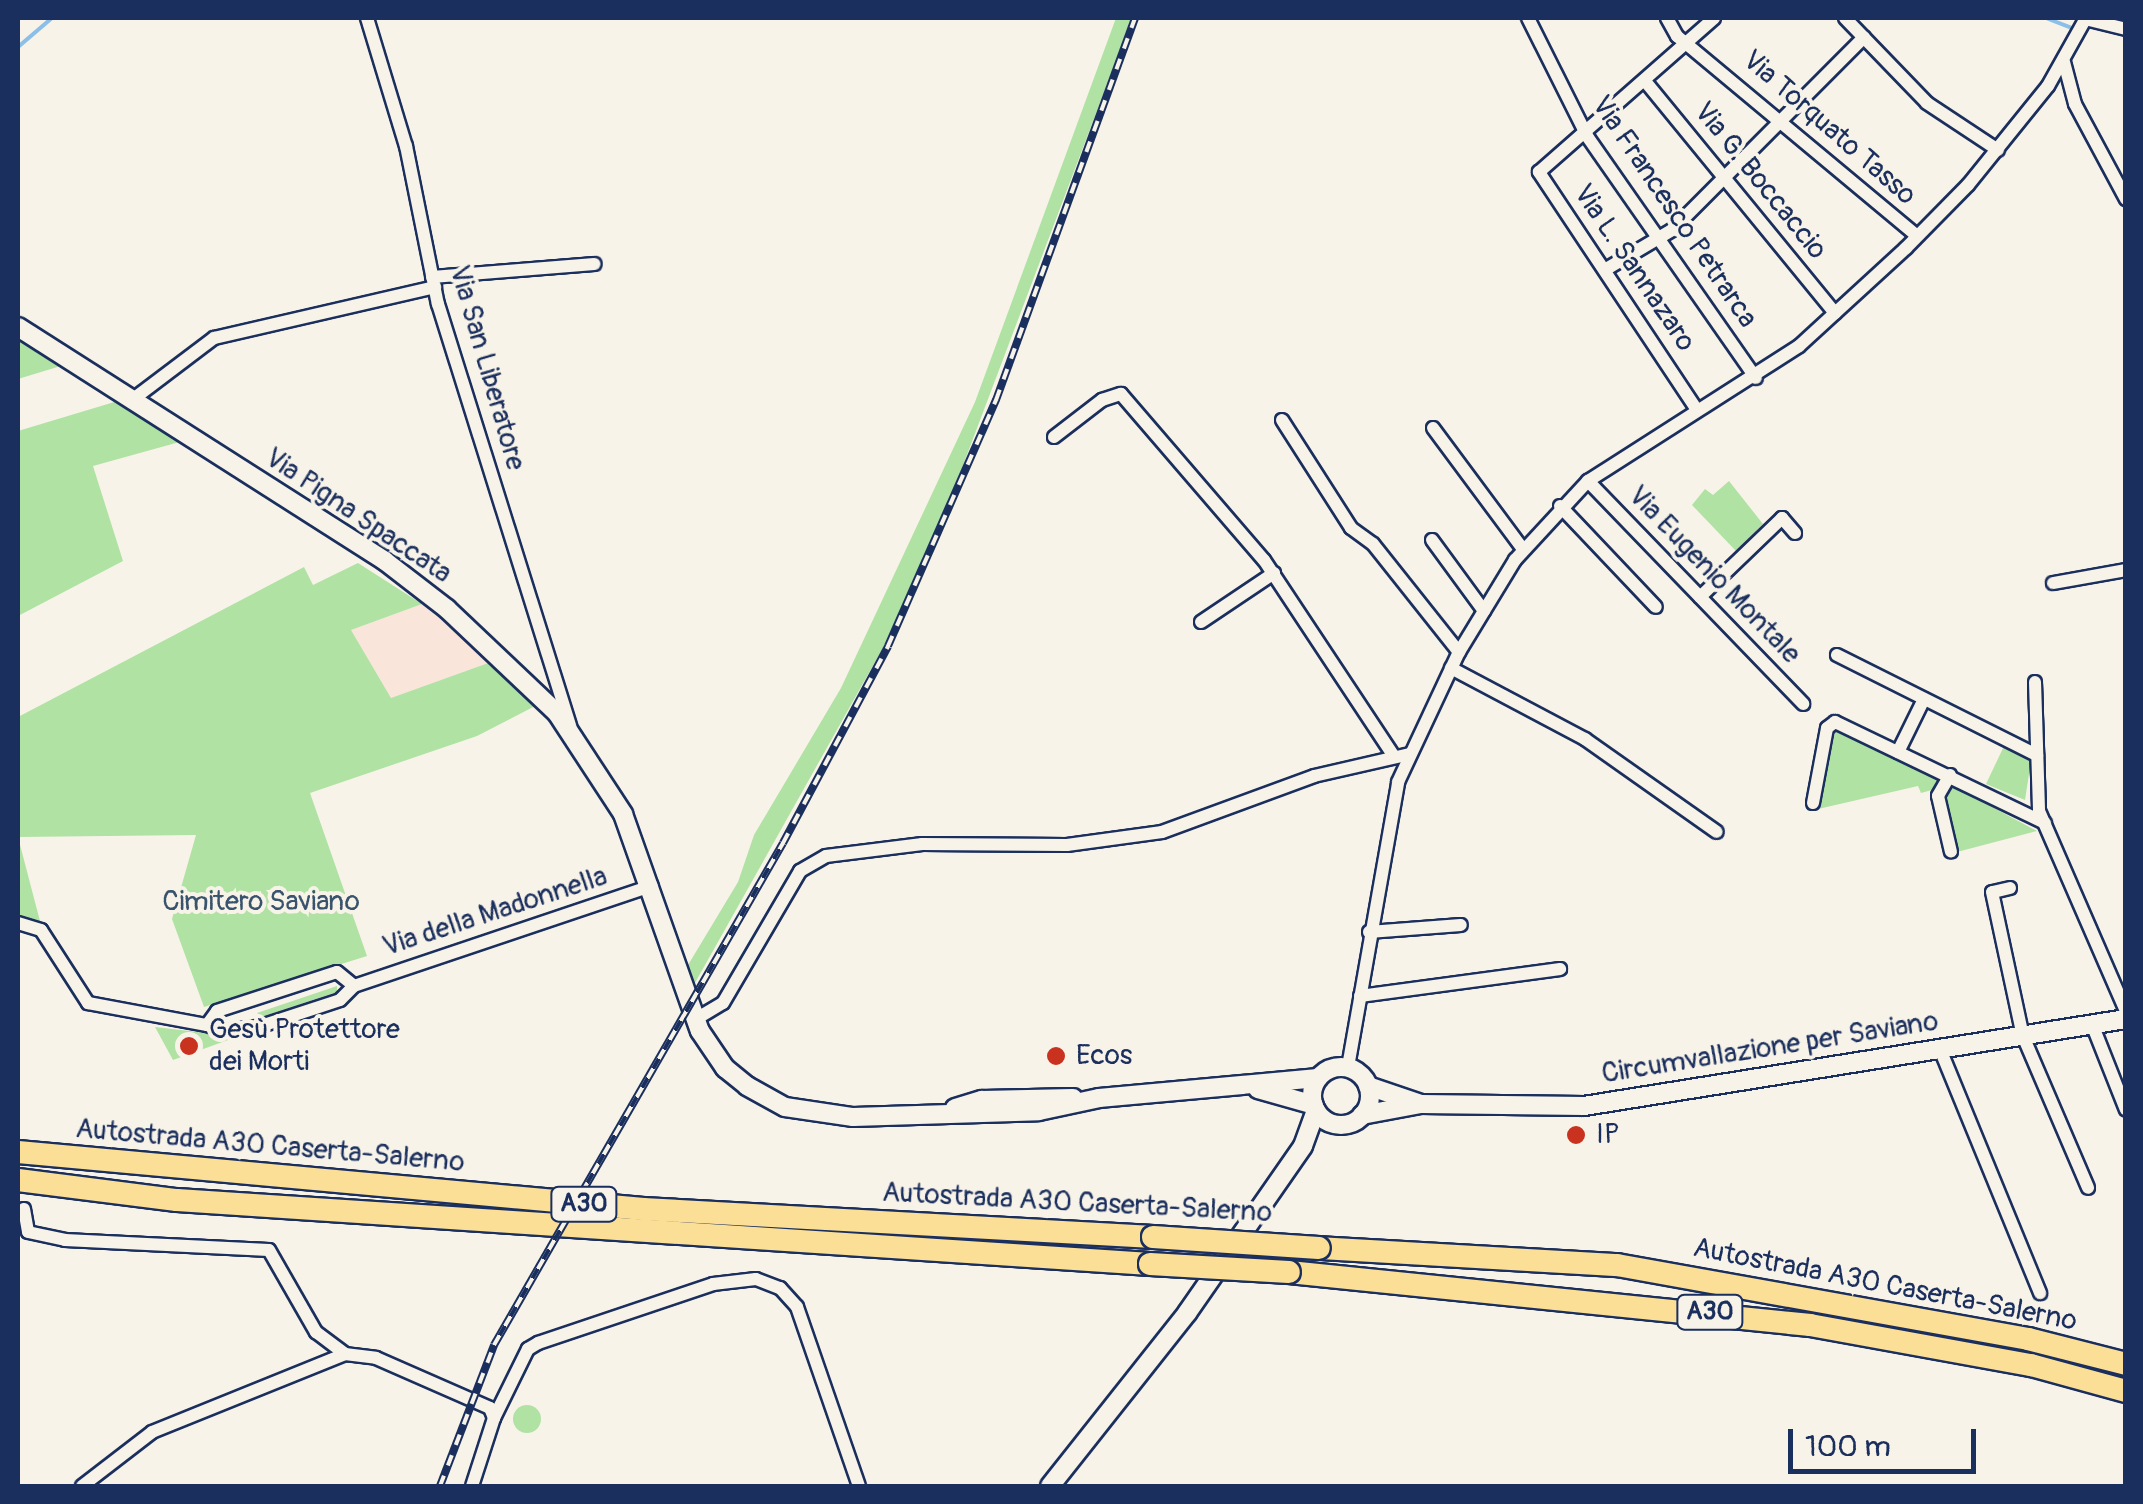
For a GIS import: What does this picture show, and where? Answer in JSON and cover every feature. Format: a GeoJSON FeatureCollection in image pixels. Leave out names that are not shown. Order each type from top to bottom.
{"type":"FeatureCollection","features":[{"type":"Feature","properties":{"kind":"highway","name":"Autostrada A30 Caserta-Salerno"},"geometry":{"type":"LineString","coordinates":[[18,1152],[644,1209],[1617,1265],[2028,1339],[2126,1364]]}},
{"type":"Feature","properties":{"kind":"highway","name":"Autostrada A30 Caserta-Salerno"},"geometry":{"type":"LineString","coordinates":[[18,1180],[236,1204],[1289,1272],[1619,1300],[1810,1325],[2031,1365],[2126,1392]]}},
{"type":"Feature","properties":{"kind":"main road","name":"Via Pigna Spaccata"},"geometry":{"type":"LineString","coordinates":[[18,326],[384,561],[476,634],[571,729],[623,814],[652,886],[698,1025],[724,1068],[786,1107],[853,1117],[1039,1111],[1090,1100],[1318,1078]]}},
{"type":"Feature","properties":{"kind":"main road","name":"Circumvallazione per Saviano"},"geometry":{"type":"LineString","coordinates":[[1362,1115],[1421,1104],[1584,1106],[2023,1036],[2126,1015]]}},
{"type":"Feature","properties":{"kind":"main road"},"geometry":{"type":"LineString","coordinates":[[1049,1485],[1205,1288],[1304,1146],[1315,1108],[1318,1078],[1348,1068],[1368,1086],[1362,1115],[1338,1124],[1304,1146]]}},
{"type":"Feature","properties":{"kind":"main road"},"geometry":{"type":"LineString","coordinates":[[1243,1086],[1315,1108],[1338,1124]]}},
{"type":"Feature","properties":{"kind":"main road","name":"Circumvallazione per Saviano"},"geometry":{"type":"LineString","coordinates":[[1368,1086],[1421,1104]]}},
{"type":"Feature","properties":{"kind":"street","name":"Via San Liberatore"},"geometry":{"type":"LineString","coordinates":[[367,18],[406,146],[433,282],[571,729]]}},
{"type":"Feature","properties":{"kind":"street","name":"Via Francesco Petrarca"},"geometry":{"type":"LineString","coordinates":[[1528,18],[1587,136],[1655,240],[1756,378]]}},
{"type":"Feature","properties":{"kind":"street","name":"Via Torquato Tasso"},"geometry":{"type":"LineString","coordinates":[[1666,18],[1677,36],[1690,41],[1848,185],[1918,236]]}},
{"type":"Feature","properties":{"kind":"street","name":"Via L. Sannazaro"},"geometry":{"type":"LineString","coordinates":[[1697,410],[1608,268],[1539,172],[1587,136],[1714,18]]}},
{"type":"Feature","properties":{"kind":"street"},"geometry":{"type":"LineString","coordinates":[[1845,18],[1927,103],[1998,150]]}},
{"type":"Feature","properties":{"kind":"street"},"geometry":{"type":"LineString","coordinates":[[1348,1068],[1398,782],[1459,652],[1524,549],[1588,480],[1697,410],[1756,378],[1918,236],[1998,150],[2048,86],[2086,18],[2122,24]]}},
{"type":"Feature","properties":{"kind":"street"},"geometry":{"type":"LineString","coordinates":[[1608,268],[1655,240],[1864,37]]}},
{"type":"Feature","properties":{"kind":"street"},"geometry":{"type":"LineString","coordinates":[[2064,62],[2074,104],[2126,199]]}},
{"type":"Feature","properties":{"kind":"street","name":"Via G. Boccaccio"},"geometry":{"type":"LineString","coordinates":[[1645,81],[1726,175],[1834,313]]}},
{"type":"Feature","properties":{"kind":"street"},"geometry":{"type":"LineString","coordinates":[[2048,86],[2074,104]]}},
{"type":"Feature","properties":{"kind":"street"},"geometry":{"type":"LineString","coordinates":[[132,400],[214,338],[433,282],[594,264]]}},
{"type":"Feature","properties":{"kind":"street"},"geometry":{"type":"LineString","coordinates":[[1054,436],[1102,400],[1121,394],[1274,573],[1393,754]]}},
{"type":"Feature","properties":{"kind":"street"},"geometry":{"type":"LineString","coordinates":[[1282,420],[1351,528],[1373,544],[1459,652]]}},
{"type":"Feature","properties":{"kind":"street"},"geometry":{"type":"LineString","coordinates":[[1433,428],[1524,549]]}},
{"type":"Feature","properties":{"kind":"street","name":"Via Eugenio Montale"},"geometry":{"type":"LineString","coordinates":[[1588,480],[1803,704]]}},
{"type":"Feature","properties":{"kind":"street"},"geometry":{"type":"LineString","coordinates":[[1560,506],[1656,606]]}},
{"type":"Feature","properties":{"kind":"street"},"geometry":{"type":"LineString","coordinates":[[1700,597],[1782,518],[1795,532]]}},
{"type":"Feature","properties":{"kind":"street"},"geometry":{"type":"LineString","coordinates":[[1432,540],[1484,611]]}},
{"type":"Feature","properties":{"kind":"street"},"geometry":{"type":"LineString","coordinates":[[2053,583],[2126,570]]}},
{"type":"Feature","properties":{"kind":"street"},"geometry":{"type":"LineString","coordinates":[[1202,622],[1274,573]]}},
{"type":"Feature","properties":{"kind":"street"},"geometry":{"type":"LineString","coordinates":[[1837,655],[2037,755]]}},
{"type":"Feature","properties":{"kind":"street"},"geometry":{"type":"LineString","coordinates":[[1451,668],[1585,738],[1716,832]]}},
{"type":"Feature","properties":{"kind":"street"},"geometry":{"type":"LineString","coordinates":[[2035,682],[2037,755],[2045,823],[2126,1015]]}},
{"type":"Feature","properties":{"kind":"street"},"geometry":{"type":"LineString","coordinates":[[1898,752],[1924,698]]}},
{"type":"Feature","properties":{"kind":"street"},"geometry":{"type":"LineString","coordinates":[[1813,803],[1830,723],[1950,775],[2045,823]]}},
{"type":"Feature","properties":{"kind":"street"},"geometry":{"type":"LineString","coordinates":[[698,1025],[723,1003],[800,871],[826,856],[922,844],[1067,845],[1162,832],[1393,754],[1410,754]]}},
{"type":"Feature","properties":{"kind":"street"},"geometry":{"type":"LineString","coordinates":[[1950,775],[1938,796],[1951,852]]}},
{"type":"Feature","properties":{"kind":"street","name":"Via della Madonnella"},"geometry":{"type":"LineString","coordinates":[[18,923],[40,930],[78,996],[88,1003],[226,1031],[261,1026],[340,1000],[354,986],[652,886]]}},
{"type":"Feature","properties":{"kind":"street"},"geometry":{"type":"LineString","coordinates":[[2010,888],[1992,892],[2023,1036],[2088,1188]]}},
{"type":"Feature","properties":{"kind":"street"},"geometry":{"type":"LineString","coordinates":[[1369,932],[1461,926]]}},
{"type":"Feature","properties":{"kind":"street"},"geometry":{"type":"LineString","coordinates":[[1360,996],[1560,969]]}},
{"type":"Feature","properties":{"kind":"street","name":"Via della Madonnella"},"geometry":{"type":"LineString","coordinates":[[207,1025],[217,1010],[337,972],[354,986]]}},
{"type":"Feature","properties":{"kind":"street"},"geometry":{"type":"LineString","coordinates":[[2092,1024],[2126,1110]]}},
{"type":"Feature","properties":{"kind":"street"},"geometry":{"type":"LineString","coordinates":[[1940,1049],[2040,1293]]}},
{"type":"Feature","properties":{"kind":"street"},"geometry":{"type":"LineString","coordinates":[[24,1209],[28,1232],[64,1240],[269,1250],[316,1332],[346,1354],[376,1358],[482,1401],[494,1418]]}},
{"type":"Feature","properties":{"kind":"street"},"geometry":{"type":"LineString","coordinates":[[472,1486],[494,1418],[528,1349],[538,1342],[737,1277],[780,1288],[797,1307],[859,1486]]}},
{"type":"Feature","properties":{"kind":"street"},"geometry":{"type":"LineString","coordinates":[[82,1486],[152,1432],[346,1354]]}},
{"type":"Feature","properties":{"kind":"shaded area"},"geometry":{"type":"Polygon","coordinates":[[[422,604],[491,662],[391,698],[351,630],[422,604]]]}},
{"type":"Feature","properties":{"kind":"green space"},"geometry":{"type":"Polygon","coordinates":[[[1116,18],[1132,18],[940,526],[884,646],[691,990],[685,970],[738,882],[754,835],[841,688],[975,402],[1116,18]]]}},
{"type":"Feature","properties":{"kind":"green space"},"geometry":{"type":"Polygon","coordinates":[[[18,333],[64,365],[18,379],[18,333]]]}},
{"type":"Feature","properties":{"kind":"green space"},"geometry":{"type":"Polygon","coordinates":[[[121,400],[183,441],[93,466],[123,561],[18,616],[18,431],[121,400]]]}},
{"type":"Feature","properties":{"kind":"green space"},"geometry":{"type":"Polygon","coordinates":[[[1729,481],[1763,524],[1736,551],[1692,505],[1705,489],[1713,495],[1729,481]]]}},
{"type":"Feature","properties":{"kind":"green space","name":"Cimitero Saviano"},"geometry":{"type":"Polygon","coordinates":[[[358,563],[422,604],[351,630],[391,698],[491,662],[539,704],[477,736],[310,793],[367,956],[204,1007],[172,919],[196,835],[18,837],[18,717],[304,567],[313,585],[358,563]]]}},
{"type":"Feature","properties":{"kind":"green space"},"geometry":{"type":"Polygon","coordinates":[[[1836,727],[1943,781],[1939,788],[1921,793],[1918,786],[1818,809],[1836,727]]]}},
{"type":"Feature","properties":{"kind":"green space"},"geometry":{"type":"Polygon","coordinates":[[[2005,744],[2031,761],[2025,800],[1986,784],[2005,744]]]}},
{"type":"Feature","properties":{"kind":"green space"},"geometry":{"type":"Polygon","coordinates":[[[1953,786],[2037,831],[1957,852],[1944,799],[1953,786]]]}},
{"type":"Feature","properties":{"kind":"green space"},"geometry":{"type":"Polygon","coordinates":[[[18,837],[41,925],[18,919],[18,837]]]}},
{"type":"Feature","properties":{"kind":"green space"},"geometry":{"type":"Polygon","coordinates":[[[337,986],[337,992],[262,1017],[257,1013],[337,986]]]}},
{"type":"Feature","properties":{"kind":"green space"},"geometry":{"type":"Polygon","coordinates":[[[155,1027],[223,1035],[228,1040],[173,1060],[155,1027]]]}},
{"type":"Feature","properties":{"kind":"green space"},"geometry":{"type":"Polygon","coordinates":[[[527,1405],[537,1409],[541,1419],[537,1429],[527,1433],[517,1429],[513,1419],[517,1409],[527,1405]]]}},
{"type":"Feature","properties":{"kind":"waterway"},"geometry":{"type":"LineString","coordinates":[[18,47],[52,18]]}},
{"type":"Feature","properties":{"kind":"waterway"},"geometry":{"type":"LineString","coordinates":[[2046,18],[2070,27]]}},
{"type":"Feature","properties":{"kind":"railway"},"geometry":{"type":"LineString","coordinates":[[440,1486],[494,1345],[783,843],[888,646],[996,400],[1135,18]]}},
{"type":"Feature","properties":{"kind":"place","name":"Gesù Protettore dei Morti"},"geometry":{"type":"Point","coordinates":[189,1046]}},
{"type":"Feature","properties":{"kind":"place","name":"Ecos"},"geometry":{"type":"Point","coordinates":[1056,1056]}},
{"type":"Feature","properties":{"kind":"place","name":"IP"},"geometry":{"type":"Point","coordinates":[1576,1135]}}]}
